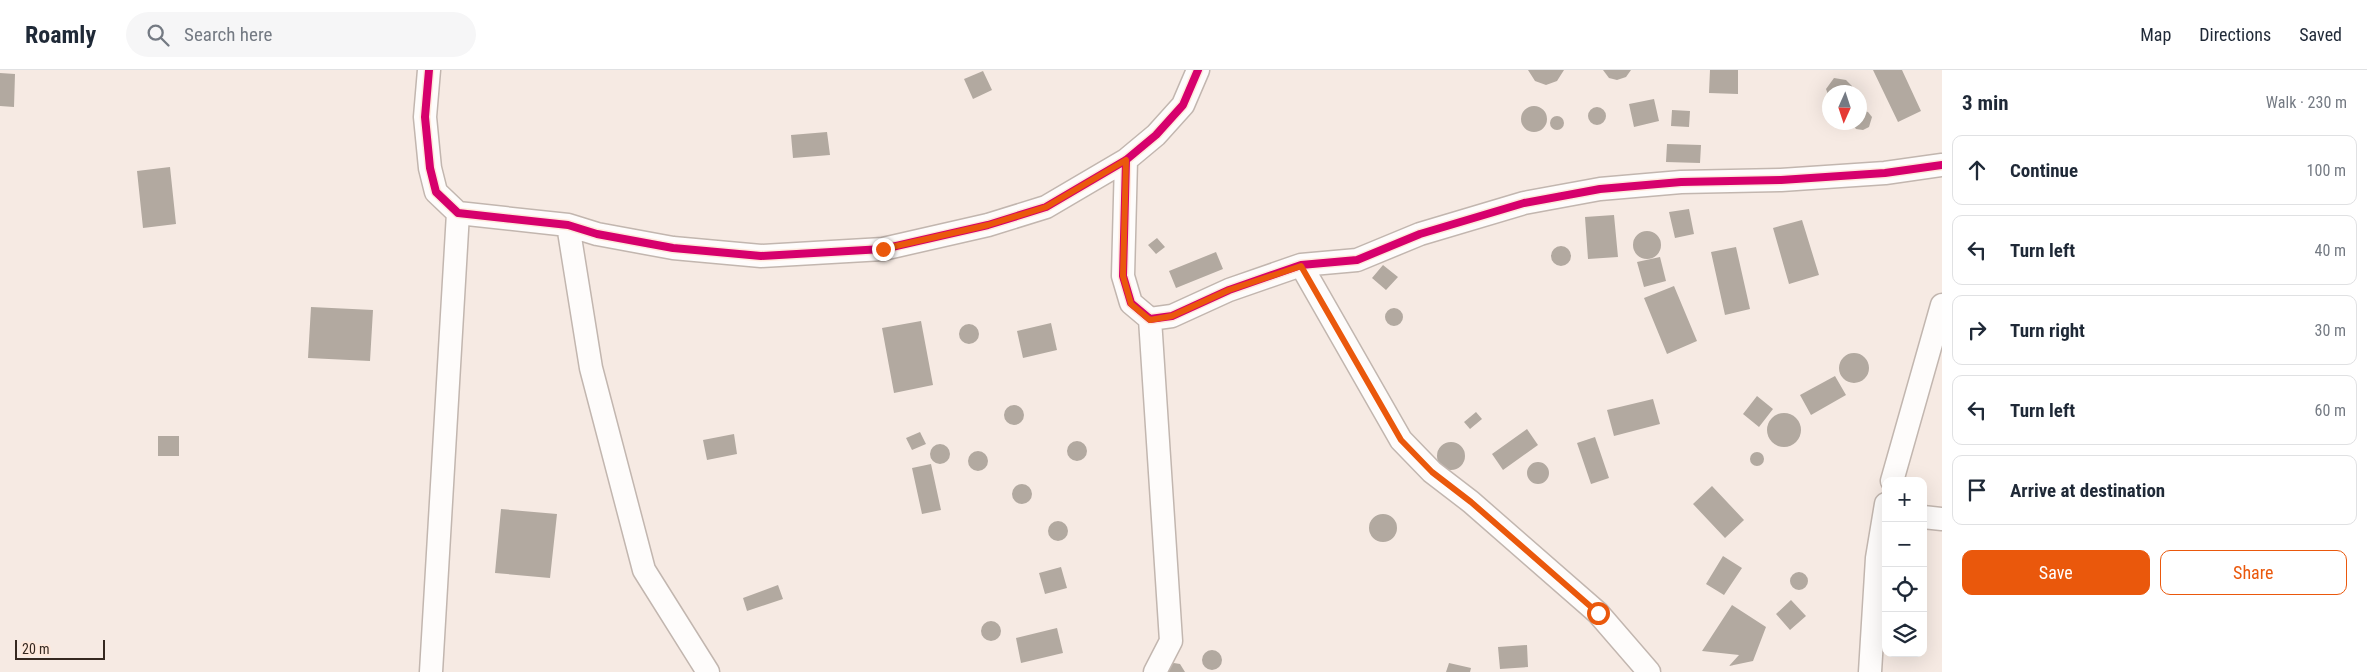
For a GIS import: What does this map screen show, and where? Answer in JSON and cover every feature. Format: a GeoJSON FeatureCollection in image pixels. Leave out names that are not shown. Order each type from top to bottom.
{"type":"FeatureCollection","features":[{"type":"Feature","properties":{"kind":"street"},"geometry":{"type":"LineString","coordinates":[[429,70],[425,117],[430,168],[436,192],[458,213],[568,225],[597,234],[673,248],[761,256],[883,249],[988,225],[1046,207],[1126,160],[1156,135],[1184,105],[1198,70]]}},
{"type":"Feature","properties":{"kind":"street"},"geometry":{"type":"LineString","coordinates":[[1126,160],[1123,276],[1131,304],[1150,320],[1171,642],[1156,672]]}},
{"type":"Feature","properties":{"kind":"street"},"geometry":{"type":"LineString","coordinates":[[1150,320],[1172,316],[1229,290],[1301,266],[1357,260],[1420,234],[1524,203],[1600,189],[1681,182],[1781,180],[1885,173],[1942,165]]}},
{"type":"Feature","properties":{"kind":"street"},"geometry":{"type":"LineString","coordinates":[[431,672],[458,213]]}},
{"type":"Feature","properties":{"kind":"street"},"geometry":{"type":"LineString","coordinates":[[568,225],[591,368],[644,570],[708,672]]}},
{"type":"Feature","properties":{"kind":"street"},"geometry":{"type":"LineString","coordinates":[[1301,266],[1401,440],[1432,472],[1471,502],[1598,613],[1649,672]]}},
{"type":"Feature","properties":{"kind":"street"},"geometry":{"type":"LineString","coordinates":[[1893,477],[1942,305]]}},
{"type":"Feature","properties":{"kind":"street"},"geometry":{"type":"LineString","coordinates":[[1927,517],[1942,519]]}},
{"type":"Feature","properties":{"kind":"street"},"geometry":{"type":"LineString","coordinates":[[1870,672],[1877,558],[1883,522]]}},
{"type":"Feature","properties":{"kind":"building"},"geometry":{"type":"Polygon","coordinates":[[[1528,70],[1564,70],[1557,81],[1546,85],[1535,81],[1528,70]]]}},
{"type":"Feature","properties":{"kind":"building"},"geometry":{"type":"Polygon","coordinates":[[[1603,70],[1631,70],[1626,77],[1617,80],[1609,78],[1603,70]]]}},
{"type":"Feature","properties":{"kind":"building"},"geometry":{"type":"Polygon","coordinates":[[[1710,70],[1738,70],[1738,94],[1709,93],[1710,70]]]}},
{"type":"Feature","properties":{"kind":"building"},"geometry":{"type":"Polygon","coordinates":[[[1873,70],[1902,70],[1921,111],[1898,122],[1873,70]]]}},
{"type":"Feature","properties":{"kind":"building"},"geometry":{"type":"Polygon","coordinates":[[[983,71],[992,90],[973,99],[964,79],[983,71]]]}},
{"type":"Feature","properties":{"kind":"building"},"geometry":{"type":"Polygon","coordinates":[[[0,73],[15,74],[14,107],[0,106],[0,73]]]}},
{"type":"Feature","properties":{"kind":"building"},"geometry":{"type":"Polygon","coordinates":[[[1834,78],[1846,80],[1851,85],[1829,85],[1834,78]]]}},
{"type":"Feature","properties":{"kind":"building"},"geometry":{"type":"Polygon","coordinates":[[[1654,99],[1659,121],[1634,127],[1629,104],[1654,99]]]}},
{"type":"Feature","properties":{"kind":"building"},"geometry":{"type":"Polygon","coordinates":[[[1534,106],[1543,110],[1547,119],[1543,128],[1534,132],[1525,128],[1521,119],[1525,110],[1534,106]]]}},
{"type":"Feature","properties":{"kind":"building"},"geometry":{"type":"Polygon","coordinates":[[[1593,107],[1601,107],[1606,112],[1604,123],[1593,125],[1588,120],[1588,112],[1593,107]]]}},
{"type":"Feature","properties":{"kind":"building"},"geometry":{"type":"Polygon","coordinates":[[[1672,110],[1690,111],[1689,127],[1671,126],[1672,110]]]}},
{"type":"Feature","properties":{"kind":"building"},"geometry":{"type":"Polygon","coordinates":[[[1867,112],[1872,117],[1867,128],[1867,112]]]}},
{"type":"Feature","properties":{"kind":"building"},"geometry":{"type":"Polygon","coordinates":[[[1554,116],[1560,116],[1564,123],[1560,130],[1554,130],[1550,126],[1550,120],[1554,116]]]}},
{"type":"Feature","properties":{"kind":"building"},"geometry":{"type":"Polygon","coordinates":[[[827,132],[830,155],[793,158],[791,135],[827,132]]]}},
{"type":"Feature","properties":{"kind":"building"},"geometry":{"type":"Polygon","coordinates":[[[1667,144],[1701,145],[1700,163],[1666,162],[1667,144]]]}},
{"type":"Feature","properties":{"kind":"building"},"geometry":{"type":"Polygon","coordinates":[[[170,167],[176,224],[143,228],[137,171],[170,167]]]}},
{"type":"Feature","properties":{"kind":"building"},"geometry":{"type":"Polygon","coordinates":[[[1689,209],[1694,234],[1675,238],[1669,212],[1689,209]]]}},
{"type":"Feature","properties":{"kind":"building"},"geometry":{"type":"Polygon","coordinates":[[[1614,215],[1618,257],[1588,259],[1585,217],[1614,215]]]}},
{"type":"Feature","properties":{"kind":"building"},"geometry":{"type":"Polygon","coordinates":[[[1802,220],[1819,275],[1789,284],[1773,228],[1802,220]]]}},
{"type":"Feature","properties":{"kind":"building"},"geometry":{"type":"Polygon","coordinates":[[[1647,231],[1657,235],[1661,245],[1657,255],[1647,259],[1637,255],[1633,245],[1637,235],[1647,231]]]}},
{"type":"Feature","properties":{"kind":"building"},"geometry":{"type":"Polygon","coordinates":[[[1157,238],[1165,247],[1156,254],[1148,245],[1157,238]]]}},
{"type":"Feature","properties":{"kind":"building"},"geometry":{"type":"Polygon","coordinates":[[[1561,246],[1568,249],[1571,256],[1568,263],[1561,266],[1554,263],[1551,256],[1554,249],[1561,246]]]}},
{"type":"Feature","properties":{"kind":"building"},"geometry":{"type":"Polygon","coordinates":[[[1736,247],[1750,309],[1725,315],[1711,252],[1736,247]]]}},
{"type":"Feature","properties":{"kind":"building"},"geometry":{"type":"Polygon","coordinates":[[[1216,252],[1223,269],[1176,288],[1169,271],[1216,252]]]}},
{"type":"Feature","properties":{"kind":"building"},"geometry":{"type":"Polygon","coordinates":[[[1660,257],[1666,281],[1644,287],[1637,262],[1660,257]]]}},
{"type":"Feature","properties":{"kind":"building"},"geometry":{"type":"Polygon","coordinates":[[[1383,265],[1398,277],[1386,290],[1372,278],[1383,265]]]}},
{"type":"Feature","properties":{"kind":"building"},"geometry":{"type":"Polygon","coordinates":[[[1674,286],[1697,341],[1667,354],[1644,298],[1674,286]]]}},
{"type":"Feature","properties":{"kind":"building"},"geometry":{"type":"Polygon","coordinates":[[[311,307],[373,310],[370,361],[308,358],[311,307]]]}},
{"type":"Feature","properties":{"kind":"building"},"geometry":{"type":"Polygon","coordinates":[[[1390,308],[1398,308],[1403,313],[1401,324],[1390,326],[1385,321],[1385,313],[1390,308]]]}},
{"type":"Feature","properties":{"kind":"building"},"geometry":{"type":"Polygon","coordinates":[[[921,321],[933,385],[894,393],[882,328],[921,321]]]}},
{"type":"Feature","properties":{"kind":"building"},"geometry":{"type":"Polygon","coordinates":[[[1051,323],[1057,350],[1023,358],[1017,331],[1051,323]]]}},
{"type":"Feature","properties":{"kind":"building"},"geometry":{"type":"Polygon","coordinates":[[[969,324],[976,327],[979,334],[976,341],[969,344],[962,341],[959,334],[962,327],[969,324]]]}},
{"type":"Feature","properties":{"kind":"building"},"geometry":{"type":"Polygon","coordinates":[[[1854,353],[1865,357],[1869,368],[1865,379],[1854,383],[1843,379],[1839,368],[1843,357],[1854,353]]]}},
{"type":"Feature","properties":{"kind":"building"},"geometry":{"type":"Polygon","coordinates":[[[1835,376],[1846,395],[1811,415],[1800,395],[1835,376]]]}},
{"type":"Feature","properties":{"kind":"building"},"geometry":{"type":"Polygon","coordinates":[[[1757,396],[1773,409],[1759,427],[1743,414],[1757,396]]]}},
{"type":"Feature","properties":{"kind":"building"},"geometry":{"type":"Polygon","coordinates":[[[1653,399],[1660,424],[1614,436],[1607,410],[1653,399]]]}},
{"type":"Feature","properties":{"kind":"building"},"geometry":{"type":"Polygon","coordinates":[[[1014,405],[1021,408],[1024,415],[1021,422],[1014,425],[1007,422],[1004,415],[1007,408],[1014,405]]]}},
{"type":"Feature","properties":{"kind":"building"},"geometry":{"type":"Polygon","coordinates":[[[1476,412],[1482,419],[1470,429],[1464,422],[1476,412]]]}},
{"type":"Feature","properties":{"kind":"building"},"geometry":{"type":"Polygon","coordinates":[[[1784,413],[1791,414],[1796,418],[1800,423],[1800,437],[1796,442],[1791,446],[1784,447],[1777,446],[1772,442],[1768,437],[1767,430],[1768,423],[1772,418],[1777,414],[1784,413]]]}},
{"type":"Feature","properties":{"kind":"building"},"geometry":{"type":"Polygon","coordinates":[[[1527,429],[1538,445],[1503,470],[1492,454],[1527,429]]]}},
{"type":"Feature","properties":{"kind":"building"},"geometry":{"type":"Polygon","coordinates":[[[920,432],[926,444],[912,450],[906,438],[920,432]]]}},
{"type":"Feature","properties":{"kind":"building"},"geometry":{"type":"Polygon","coordinates":[[[734,434],[737,454],[707,460],[703,440],[734,434]]]}},
{"type":"Feature","properties":{"kind":"building"},"geometry":{"type":"Polygon","coordinates":[[[158,436],[179,436],[179,456],[158,456],[158,436]]]}},
{"type":"Feature","properties":{"kind":"building"},"geometry":{"type":"Polygon","coordinates":[[[1595,437],[1609,478],[1591,484],[1577,443],[1595,437]]]}},
{"type":"Feature","properties":{"kind":"building"},"geometry":{"type":"Polygon","coordinates":[[[1077,441],[1084,444],[1087,451],[1084,458],[1077,461],[1070,458],[1067,451],[1070,444],[1077,441]]]}},
{"type":"Feature","properties":{"kind":"building"},"geometry":{"type":"Polygon","coordinates":[[[1451,442],[1461,446],[1465,456],[1461,466],[1451,470],[1441,466],[1437,456],[1441,446],[1451,442]]]}},
{"type":"Feature","properties":{"kind":"building"},"geometry":{"type":"Polygon","coordinates":[[[940,444],[947,447],[950,454],[947,461],[940,464],[933,461],[930,454],[933,447],[940,444]]]}},
{"type":"Feature","properties":{"kind":"building"},"geometry":{"type":"Polygon","coordinates":[[[978,451],[985,454],[988,461],[985,468],[978,471],[971,468],[968,461],[971,454],[978,451]]]}},
{"type":"Feature","properties":{"kind":"building"},"geometry":{"type":"Polygon","coordinates":[[[1757,452],[1762,454],[1764,459],[1762,464],[1757,466],[1752,464],[1750,459],[1752,454],[1757,452]]]}},
{"type":"Feature","properties":{"kind":"building"},"geometry":{"type":"Polygon","coordinates":[[[1538,462],[1548,469],[1549,473],[1542,483],[1538,484],[1528,477],[1527,473],[1534,463],[1538,462]]]}},
{"type":"Feature","properties":{"kind":"building"},"geometry":{"type":"Polygon","coordinates":[[[931,464],[941,510],[922,514],[912,468],[931,464]]]}},
{"type":"Feature","properties":{"kind":"building"},"geometry":{"type":"Polygon","coordinates":[[[1022,484],[1029,487],[1032,494],[1029,501],[1022,504],[1015,501],[1012,494],[1015,487],[1022,484]]]}},
{"type":"Feature","properties":{"kind":"building"},"geometry":{"type":"Polygon","coordinates":[[[1712,486],[1744,520],[1725,538],[1693,504],[1712,486]]]}},
{"type":"Feature","properties":{"kind":"building"},"geometry":{"type":"Polygon","coordinates":[[[501,509],[557,514],[550,578],[495,573],[501,509]]]}},
{"type":"Feature","properties":{"kind":"building"},"geometry":{"type":"Polygon","coordinates":[[[1383,514],[1393,518],[1397,528],[1393,538],[1383,542],[1373,538],[1369,528],[1373,518],[1383,514]]]}},
{"type":"Feature","properties":{"kind":"building"},"geometry":{"type":"Polygon","coordinates":[[[1058,521],[1065,524],[1068,531],[1065,538],[1058,541],[1051,538],[1048,531],[1051,524],[1058,521]]]}},
{"type":"Feature","properties":{"kind":"building"},"geometry":{"type":"Polygon","coordinates":[[[1723,556],[1742,568],[1724,595],[1706,584],[1723,556]]]}},
{"type":"Feature","properties":{"kind":"building"},"geometry":{"type":"Polygon","coordinates":[[[1061,567],[1067,588],[1045,594],[1039,573],[1061,567]]]}},
{"type":"Feature","properties":{"kind":"building"},"geometry":{"type":"Polygon","coordinates":[[[1795,572],[1803,572],[1808,577],[1806,588],[1795,590],[1790,585],[1790,577],[1795,572]]]}},
{"type":"Feature","properties":{"kind":"building"},"geometry":{"type":"Polygon","coordinates":[[[778,585],[783,599],[747,611],[743,598],[778,585]]]}},
{"type":"Feature","properties":{"kind":"building"},"geometry":{"type":"Polygon","coordinates":[[[1791,600],[1806,616],[1790,630],[1776,614],[1791,600]]]}},
{"type":"Feature","properties":{"kind":"building"},"geometry":{"type":"Polygon","coordinates":[[[1732,605],[1766,627],[1753,661],[1729,666],[1739,655],[1702,651],[1732,605]]]}},
{"type":"Feature","properties":{"kind":"building"},"geometry":{"type":"Polygon","coordinates":[[[991,621],[998,624],[1001,631],[998,638],[991,641],[984,638],[981,631],[984,624],[991,621]]]}},
{"type":"Feature","properties":{"kind":"building"},"geometry":{"type":"Polygon","coordinates":[[[1057,628],[1063,653],[1021,663],[1016,638],[1057,628]]]}},
{"type":"Feature","properties":{"kind":"building"},"geometry":{"type":"Polygon","coordinates":[[[1527,645],[1528,667],[1500,669],[1498,647],[1527,645]]]}},
{"type":"Feature","properties":{"kind":"building"},"geometry":{"type":"Polygon","coordinates":[[[1212,650],[1219,653],[1222,660],[1219,667],[1212,670],[1205,667],[1202,660],[1205,653],[1212,650]]]}},
{"type":"Feature","properties":{"kind":"building"},"geometry":{"type":"Polygon","coordinates":[[[1449,663],[1471,668],[1470,672],[1446,672],[1449,663]]]}},
{"type":"Feature","properties":{"kind":"building"},"geometry":{"type":"Polygon","coordinates":[[[1180,664],[1185,672],[1165,672],[1168,665],[1180,664]]]}},
{"type":"Feature","properties":{"kind":"cycle path"},"geometry":{"type":"LineString","coordinates":[[429,70],[425,117],[430,168],[436,192],[458,213],[568,225],[597,234],[673,248],[761,256],[883,249],[988,225],[1046,207],[1126,160],[1156,135],[1183,105],[1198,70]]}},
{"type":"Feature","properties":{"kind":"cycle path"},"geometry":{"type":"LineString","coordinates":[[1126,160],[1123,276],[1131,303],[1150,319],[1172,316],[1229,290],[1301,265],[1357,260],[1420,234],[1524,203],[1600,189],[1681,182],[1781,180],[1885,173],[1942,165]]}},
{"type":"Feature","properties":{"kind":"route"},"geometry":{"type":"LineString","coordinates":[[883,249],[988,225],[1046,207],[1126,160],[1123,276],[1131,304],[1150,320],[1172,316],[1229,290],[1301,266],[1401,440],[1432,472],[1471,502],[1598,613]]}}]}
